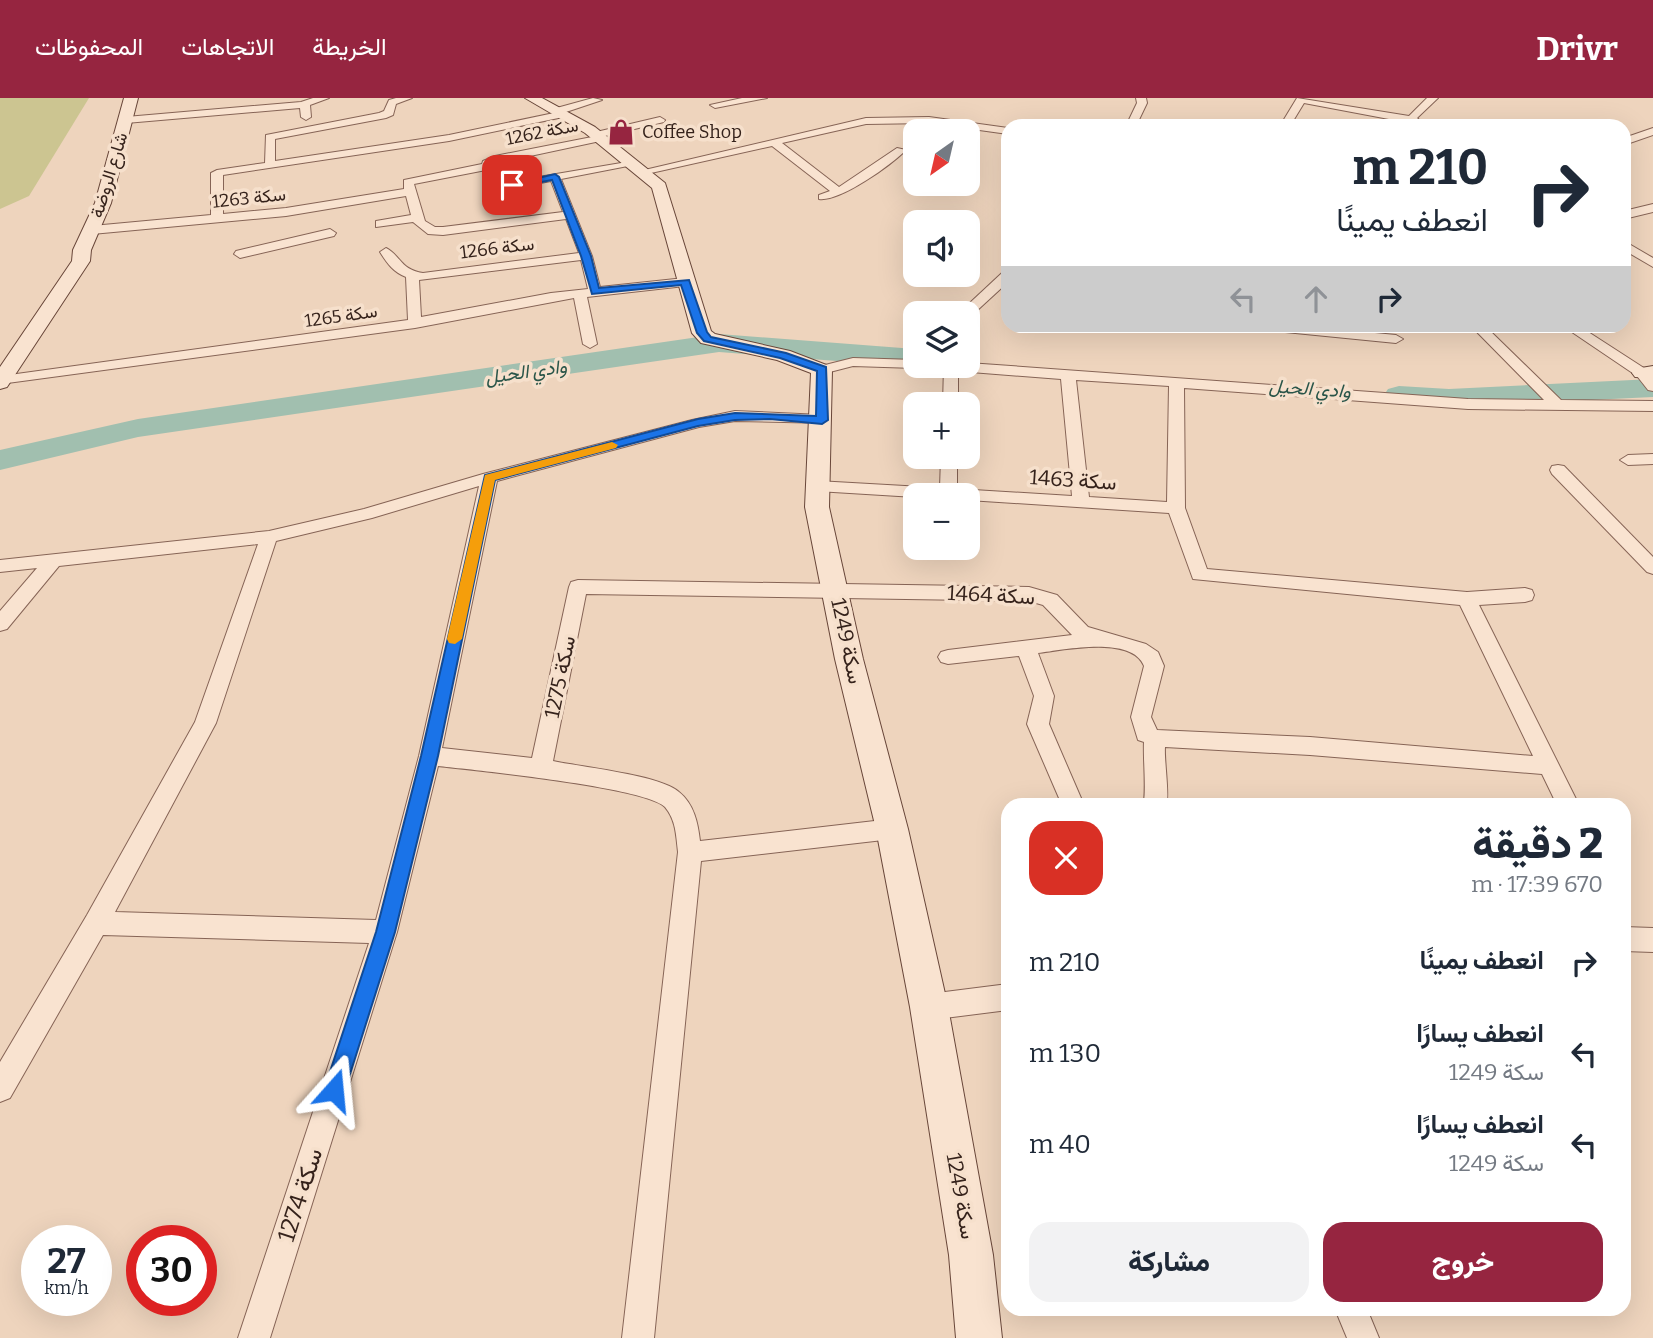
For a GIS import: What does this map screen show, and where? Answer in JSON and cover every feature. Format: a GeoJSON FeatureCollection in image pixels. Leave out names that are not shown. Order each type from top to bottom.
{"type":"FeatureCollection","features":[{"type":"Feature","properties":{"kind":"street","name":"شارع الروضة"},"geometry":{"type":"LineString","coordinates":[[3,348],[82,250],[103,203],[131,98]]}},
{"type":"Feature","properties":{"kind":"street"},"geometry":{"type":"LineString","coordinates":[[126,120],[304,105],[324,98]]}},
{"type":"Feature","properties":{"kind":"street"},"geometry":{"type":"LineString","coordinates":[[270,164],[270,137],[386,114],[390,111],[390,104],[407,98]]}},
{"type":"Feature","properties":{"kind":"street"},"geometry":{"type":"LineString","coordinates":[[532,98],[599,136],[659,186],[685,282],[702,333],[708,339],[783,355],[822,370],[853,362],[903,363]]}},
{"type":"Feature","properties":{"kind":"street"},"geometry":{"type":"LineString","coordinates":[[712,101],[762,98]]}},
{"type":"Feature","properties":{"kind":"street"},"geometry":{"type":"LineString","coordinates":[[1134,119],[1142,103],[1141,98]]}},
{"type":"Feature","properties":{"kind":"street"},"geometry":{"type":"LineString","coordinates":[[1289,119],[1302,99],[1411,119],[1433,98]]}},
{"type":"Feature","properties":{"kind":"street"},"geometry":{"type":"LineString","coordinates":[[570,215],[443,232],[425,228],[417,218],[408,182],[490,149],[561,113],[597,100]]}},
{"type":"Feature","properties":{"kind":"street"},"geometry":{"type":"LineString","coordinates":[[712,101],[724,112]]}},
{"type":"Feature","properties":{"kind":"street"},"geometry":{"type":"LineString","coordinates":[[304,105],[309,129]]}},
{"type":"Feature","properties":{"kind":"street","name":"سكة 1262"},"geometry":{"type":"LineString","coordinates":[[660,120],[599,136],[490,149],[499,182],[505,185],[635,167],[774,142],[848,124],[929,120],[1001,130]]}},
{"type":"Feature","properties":{"kind":"street"},"geometry":{"type":"LineString","coordinates":[[1631,140],[1653,131]]}},
{"type":"Feature","properties":{"kind":"street"},"geometry":{"type":"LineString","coordinates":[[774,142],[839,192]]}},
{"type":"Feature","properties":{"kind":"street"},"geometry":{"type":"LineString","coordinates":[[1631,142],[1653,148]]}},
{"type":"Feature","properties":{"kind":"street"},"geometry":{"type":"LineString","coordinates":[[217,219],[217,173],[270,164],[490,149]]}},
{"type":"Feature","properties":{"kind":"street"},"geometry":{"type":"LineString","coordinates":[[823,197],[839,192],[901,150]]}},
{"type":"Feature","properties":{"kind":"street"},"geometry":{"type":"LineString","coordinates":[[555,177],[586,256],[590,344]]}},
{"type":"Feature","properties":{"kind":"street","name":"سكة 1263"},"geometry":{"type":"LineString","coordinates":[[92,230],[319,208],[409,192]]}},
{"type":"Feature","properties":{"kind":"street"},"geometry":{"type":"LineString","coordinates":[[319,208],[337,248]]}},
{"type":"Feature","properties":{"kind":"street"},"geometry":{"type":"LineString","coordinates":[[1631,213],[1653,208]]}},
{"type":"Feature","properties":{"kind":"street"},"geometry":{"type":"LineString","coordinates":[[380,224],[417,218]]}},
{"type":"Feature","properties":{"kind":"street"},"geometry":{"type":"LineString","coordinates":[[240,254],[330,233]]}},
{"type":"Feature","properties":{"kind":"street"},"geometry":{"type":"LineString","coordinates":[[1631,249],[1653,263]]}},
{"type":"Feature","properties":{"kind":"street","name":"شارع الروضة"},"geometry":{"type":"LineString","coordinates":[[1,382],[81,261],[82,250]]}},
{"type":"Feature","properties":{"kind":"street"},"geometry":{"type":"LineString","coordinates":[[386,252],[398,270],[412,276],[415,324]]}},
{"type":"Feature","properties":{"kind":"street","name":"سكة 1266"},"geometry":{"type":"LineString","coordinates":[[412,276],[586,256]]}},
{"type":"Feature","properties":{"kind":"street"},"geometry":{"type":"LineString","coordinates":[[979,301],[1001,281]]}},
{"type":"Feature","properties":{"kind":"street","name":"سكة 1265"},"geometry":{"type":"LineString","coordinates":[[1,382],[415,324],[529,300],[685,282]]}},
{"type":"Feature","properties":{"kind":"street"},"geometry":{"type":"LineString","coordinates":[[986,295],[1001,299]]}},
{"type":"Feature","properties":{"kind":"street"},"geometry":{"type":"LineString","coordinates":[[1350,333],[1396,339]]}},
{"type":"Feature","properties":{"kind":"street"},"geometry":{"type":"LineString","coordinates":[[1485,333],[1557,405]]}},
{"type":"Feature","properties":{"kind":"street"},"geometry":{"type":"LineString","coordinates":[[1581,333],[1649,377]]}},
{"type":"Feature","properties":{"kind":"street"},"geometry":{"type":"LineString","coordinates":[[980,368],[1468,404],[1653,406]]}},
{"type":"Feature","properties":{"kind":"street","name":"سكة 1249"},"geometry":{"type":"LineString","coordinates":[[822,370],[817,507],[849,659],[892,829],[929,1007],[971,1255],[979,1338]]}},
{"type":"Feature","properties":{"kind":"street"},"geometry":{"type":"LineString","coordinates":[[1068,374],[1081,504]]}},
{"type":"Feature","properties":{"kind":"street"},"geometry":{"type":"LineString","coordinates":[[1176,384],[1176,508],[1200,575],[1467,599],[1525,595]]}},
{"type":"Feature","properties":{"kind":"street"},"geometry":{"type":"LineString","coordinates":[[0,566],[269,537],[366,514],[489,478],[698,423],[735,416],[822,420]]}},
{"type":"Feature","properties":{"kind":"street"},"geometry":{"type":"LineString","coordinates":[[1628,460],[1653,459]]}},
{"type":"Feature","properties":{"kind":"street"},"geometry":{"type":"LineString","coordinates":[[1558,470],[1653,568]]}},
{"type":"Feature","properties":{"kind":"street","name":"سكة 1274"},"geometry":{"type":"LineString","coordinates":[[254,1338],[385,932],[430,756],[489,478]]}},
{"type":"Feature","properties":{"kind":"street","name":"سكة 1463"},"geometry":{"type":"LineString","coordinates":[[817,486],[903,491]]}},
{"type":"Feature","properties":{"kind":"street","name":"سكة 1463"},"geometry":{"type":"LineString","coordinates":[[980,496],[1176,508]]}},
{"type":"Feature","properties":{"kind":"street"},"geometry":{"type":"LineString","coordinates":[[0,1088],[96,923],[205,723],[269,537]]}},
{"type":"Feature","properties":{"kind":"street"},"geometry":{"type":"LineString","coordinates":[[0,624],[54,560]]}},
{"type":"Feature","properties":{"kind":"street","name":"سكة 1464"},"geometry":{"type":"LineString","coordinates":[[579,587],[1029,594],[1051,600],[1081,632],[1139,649],[1151,657],[1154,666],[1141,717],[1146,734],[1154,738]]}},
{"type":"Feature","properties":{"kind":"street","name":"سكة 1275"},"geometry":{"type":"LineString","coordinates":[[541,768],[579,587]]}},
{"type":"Feature","properties":{"kind":"street"},"geometry":{"type":"LineString","coordinates":[[1467,599],[1565,798]]}},
{"type":"Feature","properties":{"kind":"street"},"geometry":{"type":"LineString","coordinates":[[948,657],[1100,639]]}},
{"type":"Feature","properties":{"kind":"street"},"geometry":{"type":"LineString","coordinates":[[1026,648],[1043,693],[1044,704],[1038,713],[1038,724],[1070,798]]}},
{"type":"Feature","properties":{"kind":"street"},"geometry":{"type":"LineString","coordinates":[[1158,798],[1153,769],[1154,738],[1310,746],[1550,766]]}},
{"type":"Feature","properties":{"kind":"street"},"geometry":{"type":"LineString","coordinates":[[430,756],[541,768],[646,788],[671,798],[686,820],[690,852],[638,1338]]}},
{"type":"Feature","properties":{"kind":"street"},"geometry":{"type":"LineString","coordinates":[[690,852],[892,829]]}},
{"type":"Feature","properties":{"kind":"street"},"geometry":{"type":"LineString","coordinates":[[96,923],[385,932]]}},
{"type":"Feature","properties":{"kind":"street"},"geometry":{"type":"LineString","coordinates":[[1631,937],[1653,940]]}},
{"type":"Feature","properties":{"kind":"street"},"geometry":{"type":"LineString","coordinates":[[929,1007],[1001,998]]}},
{"type":"Feature","properties":{"kind":"street"},"geometry":{"type":"LineString","coordinates":[[1354,1316],[1363,1338]]}},
{"type":"Feature","properties":{"kind":"shaded area"},"geometry":{"type":"Polygon","coordinates":[[[0,98],[89,98],[29,196],[0,209],[0,98]]]}},
{"type":"Feature","properties":{"kind":"waterway","name":"وادي الحيل"},"geometry":{"type":"LineString","coordinates":[[0,460],[138,428],[719,343],[903,357]]}},
{"type":"Feature","properties":{"kind":"waterway","name":"وادي الحيل"},"geometry":{"type":"LineString","coordinates":[[1399,395],[1449,398],[1653,388]]}},
{"type":"Feature","properties":{"kind":"slow traffic"},"geometry":{"type":"LineString","coordinates":[[455,639],[489,478],[612,445]]}},
{"type":"Feature","properties":{"kind":"place","name":"Coffee Shop"},"geometry":{"type":"Point","coordinates":[621,132]}},
{"type":"Feature","properties":{"kind":"route"},"geometry":{"type":"LineString","coordinates":[[334,1090],[385,932],[430,756],[489,478],[698,423],[735,416],[822,420],[822,370],[783,355],[708,339],[702,333],[685,282],[595,292],[586,256],[555,177],[512,185]]}}]}
